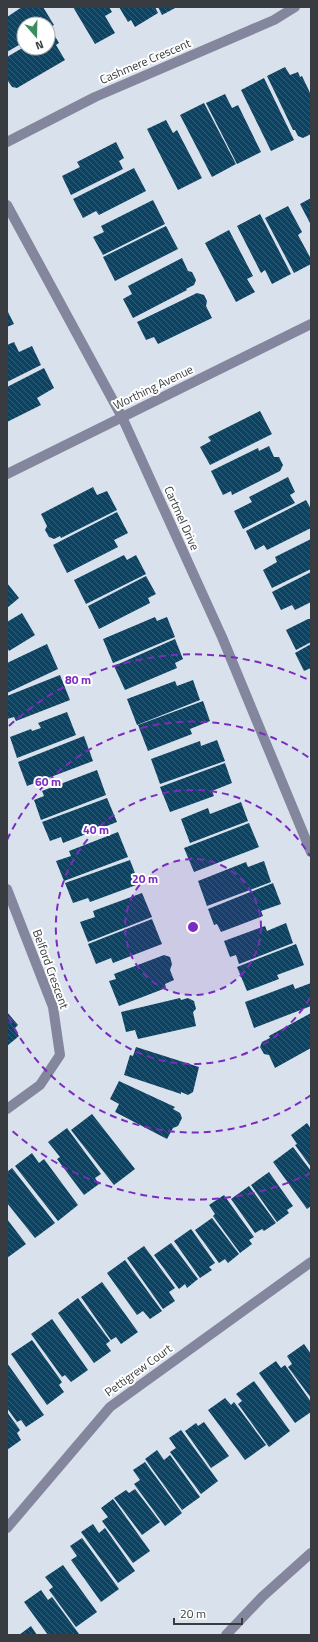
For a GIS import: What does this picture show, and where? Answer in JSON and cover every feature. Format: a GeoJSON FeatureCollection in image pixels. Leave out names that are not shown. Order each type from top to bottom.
{"type":"FeatureCollection","features":[{"type":"Feature","properties":{"kind":"street","name":"Cashmere Crescent"},"geometry":{"type":"LineString","coordinates":[[7,142],[95,97],[274,20],[295,7]]}},
{"type":"Feature","properties":{"kind":"street","name":"Cartmel Drive"},"geometry":{"type":"LineString","coordinates":[[7,205],[122,417],[222,637],[307,832],[311,852]]}},
{"type":"Feature","properties":{"kind":"street","name":"Worthing Avenue"},"geometry":{"type":"LineString","coordinates":[[7,474],[311,324]]}},
{"type":"Feature","properties":{"kind":"street","name":"Belford Crescent"},"geometry":{"type":"LineString","coordinates":[[7,889],[52,1007],[60,1055],[40,1085],[7,1109]]}},
{"type":"Feature","properties":{"kind":"street","name":"Pettigrew Court"},"geometry":{"type":"LineString","coordinates":[[7,1528],[110,1406],[311,1262]]}},
{"type":"Feature","properties":{"kind":"street"},"geometry":{"type":"LineString","coordinates":[[226,1635],[262,1597],[311,1553]]}},
{"type":"Feature","properties":{"kind":"building"},"geometry":{"type":"Polygon","coordinates":[[[22,7],[43,7],[48,16],[16,16],[16,47],[7,52],[7,17],[22,7]]]}},
{"type":"Feature","properties":{"kind":"building"},"geometry":{"type":"Polygon","coordinates":[[[73,7],[109,7],[112,12],[105,16],[115,33],[95,44],[73,7]]]}},
{"type":"Feature","properties":{"kind":"building"},"geometry":{"type":"Polygon","coordinates":[[[119,7],[155,7],[158,13],[135,27],[131,20],[128,22],[119,7]]]}},
{"type":"Feature","properties":{"kind":"building"},"geometry":{"type":"Polygon","coordinates":[[[158,7],[177,7],[162,15],[158,7]]]}},
{"type":"Feature","properties":{"kind":"building"},"geometry":{"type":"Polygon","coordinates":[[[56,38],[59,43],[56,45],[56,38]]]}},
{"type":"Feature","properties":{"kind":"building"},"geometry":{"type":"Polygon","coordinates":[[[56,45],[65,60],[17,88],[12,87],[7,81],[7,57],[16,52],[16,56],[56,56],[56,45]]]}},
{"type":"Feature","properties":{"kind":"building"},"geometry":{"type":"Polygon","coordinates":[[[285,67],[290,75],[298,72],[300,77],[302,76],[311,95],[311,134],[303,138],[298,136],[295,130],[293,130],[267,76],[285,67]]]}},
{"type":"Feature","properties":{"kind":"building"},"geometry":{"type":"Polygon","coordinates":[[[264,78],[294,140],[271,151],[241,90],[264,78]]]}},
{"type":"Feature","properties":{"kind":"building"},"geometry":{"type":"Polygon","coordinates":[[[225,94],[232,108],[238,105],[261,152],[237,164],[206,103],[225,94]]]}},
{"type":"Feature","properties":{"kind":"building"},"geometry":{"type":"Polygon","coordinates":[[[204,103],[236,164],[212,177],[180,115],[204,103]]]}},
{"type":"Feature","properties":{"kind":"building"},"geometry":{"type":"Polygon","coordinates":[[[166,120],[173,133],[177,130],[202,178],[178,190],[147,129],[166,120]]]}},
{"type":"Feature","properties":{"kind":"building"},"geometry":{"type":"Polygon","coordinates":[[[116,142],[124,158],[119,161],[123,169],[71,195],[62,176],[80,167],[77,162],[116,142]]]}},
{"type":"Feature","properties":{"kind":"building"},"geometry":{"type":"Polygon","coordinates":[[[134,168],[146,191],[99,215],[96,211],[83,218],[73,199],[134,168]]]}},
{"type":"Feature","properties":{"kind":"building"},"geometry":{"type":"Polygon","coordinates":[[[311,198],[311,225],[300,204],[311,198]]]}},
{"type":"Feature","properties":{"kind":"building"},"geometry":{"type":"Polygon","coordinates":[[[153,200],[165,224],[103,255],[93,237],[104,232],[101,226],[153,200]]]}},
{"type":"Feature","properties":{"kind":"building"},"geometry":{"type":"Polygon","coordinates":[[[288,206],[302,232],[298,235],[311,259],[311,264],[294,273],[265,218],[288,206]]]}},
{"type":"Feature","properties":{"kind":"building"},"geometry":{"type":"Polygon","coordinates":[[[260,214],[291,274],[272,284],[265,270],[261,273],[237,226],[260,214]]]}},
{"type":"Feature","properties":{"kind":"building"},"geometry":{"type":"Polygon","coordinates":[[[166,226],[178,249],[115,281],[103,257],[166,226]]]}},
{"type":"Feature","properties":{"kind":"building"},"geometry":{"type":"Polygon","coordinates":[[[229,230],[253,276],[247,279],[255,292],[236,302],[205,243],[229,230]]]}},
{"type":"Feature","properties":{"kind":"building"},"geometry":{"type":"Polygon","coordinates":[[[182,258],[188,271],[192,272],[196,280],[194,285],[133,318],[123,299],[132,294],[128,286],[182,258]]]}},
{"type":"Feature","properties":{"kind":"building"},"geometry":{"type":"Polygon","coordinates":[[[197,293],[204,295],[207,301],[206,306],[212,318],[158,344],[154,337],[146,340],[137,322],[197,293]]]}},
{"type":"Feature","properties":{"kind":"building"},"geometry":{"type":"Polygon","coordinates":[[[7,310],[14,324],[7,327],[7,310]]]}},
{"type":"Feature","properties":{"kind":"building"},"geometry":{"type":"Polygon","coordinates":[[[14,342],[19,352],[32,346],[41,365],[7,382],[7,345],[14,342]]]}},
{"type":"Feature","properties":{"kind":"building"},"geometry":{"type":"Polygon","coordinates":[[[44,368],[54,388],[37,398],[41,405],[7,422],[7,387],[44,368]]]}},
{"type":"Feature","properties":{"kind":"building"},"geometry":{"type":"Polygon","coordinates":[[[260,411],[272,434],[210,465],[200,447],[211,441],[208,437],[260,411]]]}},
{"type":"Feature","properties":{"kind":"building"},"geometry":{"type":"Polygon","coordinates":[[[269,446],[274,457],[279,457],[283,465],[280,471],[232,495],[231,491],[223,495],[211,471],[258,448],[259,451],[269,446]]]}},
{"type":"Feature","properties":{"kind":"building"},"geometry":{"type":"Polygon","coordinates":[[[288,477],[295,492],[290,495],[295,503],[243,529],[234,511],[252,502],[249,497],[288,477]]]}},
{"type":"Feature","properties":{"kind":"building"},"geometry":{"type":"Polygon","coordinates":[[[93,487],[97,495],[107,491],[117,510],[61,538],[60,536],[54,539],[49,537],[45,530],[47,526],[41,514],[93,487]]]}},
{"type":"Feature","properties":{"kind":"building"},"geometry":{"type":"Polygon","coordinates":[[[306,500],[311,509],[311,528],[267,550],[264,545],[255,550],[246,531],[306,500]]]}},
{"type":"Feature","properties":{"kind":"building"},"geometry":{"type":"Polygon","coordinates":[[[117,512],[128,533],[114,540],[118,547],[67,573],[53,545],[117,512]]]}},
{"type":"Feature","properties":{"kind":"building"},"geometry":{"type":"Polygon","coordinates":[[[311,539],[311,569],[272,588],[263,570],[277,562],[275,557],[311,539]]]}},
{"type":"Feature","properties":{"kind":"building"},"geometry":{"type":"Polygon","coordinates":[[[124,555],[127,560],[136,555],[146,574],[86,604],[74,580],[124,555]]]}},
{"type":"Feature","properties":{"kind":"building"},"geometry":{"type":"Polygon","coordinates":[[[311,572],[311,602],[295,610],[292,605],[281,610],[272,592],[311,572]]]}},
{"type":"Feature","properties":{"kind":"building"},"geometry":{"type":"Polygon","coordinates":[[[146,576],[156,594],[148,598],[150,603],[99,629],[88,606],[146,576]]]}},
{"type":"Feature","properties":{"kind":"building"},"geometry":{"type":"Polygon","coordinates":[[[7,583],[19,598],[7,608],[7,583]]]}},
{"type":"Feature","properties":{"kind":"building"},"geometry":{"type":"Polygon","coordinates":[[[22,613],[35,635],[9,651],[7,647],[7,622],[22,613]]]}},
{"type":"Feature","properties":{"kind":"building"},"geometry":{"type":"Polygon","coordinates":[[[155,617],[157,621],[167,617],[175,637],[113,663],[103,639],[155,617]]]}},
{"type":"Feature","properties":{"kind":"building"},"geometry":{"type":"Polygon","coordinates":[[[308,619],[311,619],[311,642],[296,650],[286,630],[308,619]]]}},
{"type":"Feature","properties":{"kind":"building"},"geometry":{"type":"Polygon","coordinates":[[[175,639],[183,659],[175,663],[177,668],[125,690],[114,666],[175,639]]]}},
{"type":"Feature","properties":{"kind":"building"},"geometry":{"type":"Polygon","coordinates":[[[47,644],[58,669],[7,693],[7,663],[47,644]]]}},
{"type":"Feature","properties":{"kind":"building"},"geometry":{"type":"Polygon","coordinates":[[[311,644],[311,668],[304,671],[295,653],[311,644]]]}},
{"type":"Feature","properties":{"kind":"building"},"geometry":{"type":"Polygon","coordinates":[[[60,675],[70,700],[16,721],[14,717],[7,719],[7,696],[60,675]]]}},
{"type":"Feature","properties":{"kind":"building"},"geometry":{"type":"Polygon","coordinates":[[[193,680],[200,700],[137,725],[127,699],[175,681],[177,686],[193,680]]]}},
{"type":"Feature","properties":{"kind":"building"},"geometry":{"type":"Polygon","coordinates":[[[203,701],[210,721],[190,729],[192,734],[148,751],[138,725],[203,701]]]}},
{"type":"Feature","properties":{"kind":"building"},"geometry":{"type":"Polygon","coordinates":[[[67,712],[76,735],[17,758],[10,737],[31,729],[32,731],[41,728],[38,723],[67,712]]]}},
{"type":"Feature","properties":{"kind":"building"},"geometry":{"type":"Polygon","coordinates":[[[84,736],[93,761],[27,786],[18,762],[84,736]]]}},
{"type":"Feature","properties":{"kind":"building"},"geometry":{"type":"Polygon","coordinates":[[[217,740],[225,761],[160,784],[151,759],[200,741],[201,746],[217,740]]]}},
{"type":"Feature","properties":{"kind":"building"},"geometry":{"type":"Polygon","coordinates":[[[225,763],[232,783],[212,791],[214,796],[170,812],[160,787],[225,763]]]}},
{"type":"Feature","properties":{"kind":"building"},"geometry":{"type":"Polygon","coordinates":[[[97,770],[106,795],[41,820],[34,800],[44,796],[42,791],[97,770]]]}},
{"type":"Feature","properties":{"kind":"building"},"geometry":{"type":"Polygon","coordinates":[[[107,798],[117,822],[63,843],[61,837],[50,841],[42,822],[107,798]]]}},
{"type":"Feature","properties":{"kind":"building"},"geometry":{"type":"Polygon","coordinates":[[[241,802],[248,821],[190,843],[181,819],[208,808],[210,814],[241,802]]]}},
{"type":"Feature","properties":{"kind":"building"},"geometry":{"type":"Polygon","coordinates":[[[249,823],[259,847],[194,872],[184,848],[249,823]]]}},
{"type":"Feature","properties":{"kind":"building"},"geometry":{"type":"Polygon","coordinates":[[[118,832],[128,857],[64,881],[56,861],[71,856],[69,851],[118,832]]]}},
{"type":"Feature","properties":{"kind":"building"},"geometry":{"type":"Polygon","coordinates":[[[130,860],[139,884],[90,902],[88,898],[73,903],[65,883],[130,860]]]}},
{"type":"Feature","properties":{"kind":"building"},"geometry":{"type":"Polygon","coordinates":[[[264,861],[271,882],[207,906],[198,881],[246,862],[248,867],[264,861]]]}},
{"type":"Feature","properties":{"kind":"building"},"geometry":{"type":"Polygon","coordinates":[[[273,883],[281,904],[261,911],[263,916],[221,932],[217,924],[214,925],[208,909],[273,883]]]}},
{"type":"Feature","properties":{"kind":"building"},"geometry":{"type":"Polygon","coordinates":[[[142,893],[152,917],[88,942],[80,922],[95,917],[93,911],[142,893]]]}},
{"type":"Feature","properties":{"kind":"building"},"geometry":{"type":"Polygon","coordinates":[[[152,919],[162,944],[113,963],[111,958],[96,964],[88,944],[152,919]]]}},
{"type":"Feature","properties":{"kind":"building"},"geometry":{"type":"Polygon","coordinates":[[[286,923],[293,943],[239,964],[236,955],[230,957],[224,941],[265,926],[267,931],[286,923]]]}},
{"type":"Feature","properties":{"kind":"building"},"geometry":{"type":"Polygon","coordinates":[[[296,944],[304,965],[277,975],[279,979],[247,991],[237,967],[296,944]]]}},
{"type":"Feature","properties":{"kind":"building"},"geometry":{"type":"Polygon","coordinates":[[[164,955],[170,957],[172,964],[170,970],[174,980],[165,984],[166,988],[119,1006],[109,981],[116,979],[114,974],[164,955]]]}},
{"type":"Feature","properties":{"kind":"building"},"geometry":{"type":"Polygon","coordinates":[[[311,983],[311,1006],[254,1028],[245,1002],[293,984],[295,989],[311,983]]]}},
{"type":"Feature","properties":{"kind":"building"},"geometry":{"type":"Polygon","coordinates":[[[180,998],[181,1000],[188,998],[194,1001],[196,1009],[193,1012],[196,1026],[138,1039],[135,1030],[126,1032],[121,1012],[180,998]]]}},
{"type":"Feature","properties":{"kind":"building"},"geometry":{"type":"Polygon","coordinates":[[[7,1012],[18,1025],[14,1029],[19,1036],[7,1046],[7,1012]]]}},
{"type":"Feature","properties":{"kind":"building"},"geometry":{"type":"Polygon","coordinates":[[[311,1013],[311,1048],[275,1068],[269,1055],[264,1054],[260,1047],[262,1042],[270,1038],[269,1036],[311,1013]]]}},
{"type":"Feature","properties":{"kind":"building"},"geometry":{"type":"Polygon","coordinates":[[[136,1047],[199,1067],[193,1092],[188,1095],[181,1092],[181,1094],[124,1075],[130,1055],[133,1056],[136,1047]]]}},
{"type":"Feature","properties":{"kind":"building"},"geometry":{"type":"Polygon","coordinates":[[[119,1081],[175,1107],[173,1109],[180,1113],[182,1118],[178,1126],[173,1128],[167,1139],[115,1112],[119,1104],[110,1099],[119,1081]]]}},
{"type":"Feature","properties":{"kind":"building"},"geometry":{"type":"Polygon","coordinates":[[[92,1114],[135,1169],[114,1185],[71,1130],[92,1114]]]}},
{"type":"Feature","properties":{"kind":"building"},"geometry":{"type":"Polygon","coordinates":[[[307,1123],[311,1129],[311,1167],[295,1145],[297,1144],[291,1135],[307,1123]]]}},
{"type":"Feature","properties":{"kind":"building"},"geometry":{"type":"Polygon","coordinates":[[[67,1128],[101,1174],[95,1178],[99,1184],[84,1195],[57,1159],[60,1157],[48,1142],[67,1128]]]}},
{"type":"Feature","properties":{"kind":"building"},"geometry":{"type":"Polygon","coordinates":[[[293,1147],[311,1171],[311,1206],[307,1209],[273,1162],[293,1147]]]}},
{"type":"Feature","properties":{"kind":"building"},"geometry":{"type":"Polygon","coordinates":[[[32,1153],[39,1163],[44,1159],[78,1205],[58,1221],[15,1166],[32,1153]]]}},
{"type":"Feature","properties":{"kind":"building"},"geometry":{"type":"Polygon","coordinates":[[[12,1168],[55,1223],[35,1238],[7,1203],[7,1172],[12,1168]]]}},
{"type":"Feature","properties":{"kind":"building"},"geometry":{"type":"Polygon","coordinates":[[[269,1172],[293,1206],[287,1210],[289,1213],[277,1222],[251,1185],[269,1172]]]}},
{"type":"Feature","properties":{"kind":"building"},"geometry":{"type":"Polygon","coordinates":[[[249,1186],[276,1223],[264,1231],[262,1229],[255,1233],[231,1199],[249,1186]]]}},
{"type":"Feature","properties":{"kind":"building"},"geometry":{"type":"Polygon","coordinates":[[[224,1195],[254,1237],[249,1240],[252,1244],[240,1253],[213,1216],[215,1214],[209,1205],[224,1195]]]}},
{"type":"Feature","properties":{"kind":"building"},"geometry":{"type":"Polygon","coordinates":[[[212,1218],[239,1254],[228,1263],[225,1259],[219,1263],[195,1230],[212,1218]]]}},
{"type":"Feature","properties":{"kind":"building"},"geometry":{"type":"Polygon","coordinates":[[[7,1219],[26,1244],[7,1258],[7,1219]]]}},
{"type":"Feature","properties":{"kind":"building"},"geometry":{"type":"Polygon","coordinates":[[[191,1229],[215,1263],[209,1267],[212,1270],[200,1278],[174,1241],[191,1229]]]}},
{"type":"Feature","properties":{"kind":"building"},"geometry":{"type":"Polygon","coordinates":[[[171,1243],[198,1279],[187,1288],[185,1284],[179,1289],[154,1255],[171,1243]]]}},
{"type":"Feature","properties":{"kind":"building"},"geometry":{"type":"Polygon","coordinates":[[[144,1246],[175,1288],[169,1292],[175,1301],[163,1309],[127,1258],[144,1246]]]}},
{"type":"Feature","properties":{"kind":"building"},"geometry":{"type":"Polygon","coordinates":[[[125,1260],[162,1311],[150,1319],[143,1311],[137,1315],[107,1273],[125,1260]]]}},
{"type":"Feature","properties":{"kind":"building"},"geometry":{"type":"Polygon","coordinates":[[[102,1282],[138,1332],[121,1344],[116,1337],[111,1340],[81,1297],[102,1282]]]}},
{"type":"Feature","properties":{"kind":"building"},"geometry":{"type":"Polygon","coordinates":[[[78,1298],[110,1341],[106,1344],[111,1351],[94,1363],[58,1313],[78,1298]]]}},
{"type":"Feature","properties":{"kind":"building"},"geometry":{"type":"Polygon","coordinates":[[[52,1319],[88,1370],[71,1382],[65,1375],[62,1377],[31,1334],[52,1319]]]}},
{"type":"Feature","properties":{"kind":"building"},"geometry":{"type":"Polygon","coordinates":[[[32,1340],[62,1382],[59,1385],[64,1392],[47,1405],[11,1354],[32,1340]]]}},
{"type":"Feature","properties":{"kind":"building"},"geometry":{"type":"Polygon","coordinates":[[[304,1344],[311,1354],[311,1398],[288,1367],[292,1364],[287,1356],[304,1344]]]}},
{"type":"Feature","properties":{"kind":"building"},"geometry":{"type":"Polygon","coordinates":[[[276,1361],[281,1368],[285,1365],[311,1402],[311,1412],[295,1423],[259,1373],[276,1361]]]}},
{"type":"Feature","properties":{"kind":"building"},"geometry":{"type":"Polygon","coordinates":[[[7,1363],[44,1415],[26,1427],[21,1420],[17,1422],[7,1408],[7,1363]]]}},
{"type":"Feature","properties":{"kind":"building"},"geometry":{"type":"Polygon","coordinates":[[[254,1381],[290,1431],[269,1447],[238,1404],[242,1401],[236,1394],[254,1381]]]}},
{"type":"Feature","properties":{"kind":"building"},"geometry":{"type":"Polygon","coordinates":[[[225,1398],[231,1405],[234,1402],[266,1445],[245,1460],[208,1410],[225,1398]]]}},
{"type":"Feature","properties":{"kind":"building"},"geometry":{"type":"Polygon","coordinates":[[[7,1412],[20,1430],[17,1433],[21,1440],[7,1450],[7,1412]]]}},
{"type":"Feature","properties":{"kind":"building"},"geometry":{"type":"Polygon","coordinates":[[[204,1422],[229,1456],[211,1468],[185,1431],[196,1423],[198,1426],[204,1422]]]}},
{"type":"Feature","properties":{"kind":"building"},"geometry":{"type":"Polygon","coordinates":[[[181,1430],[218,1481],[201,1494],[170,1452],[176,1448],[169,1438],[181,1430]]]}},
{"type":"Feature","properties":{"kind":"building"},"geometry":{"type":"Polygon","coordinates":[[[157,1450],[164,1460],[170,1455],[200,1497],[182,1510],[145,1459],[157,1450]]]}},
{"type":"Feature","properties":{"kind":"building"},"geometry":{"type":"Polygon","coordinates":[[[145,1462],[182,1513],[165,1526],[134,1484],[140,1480],[133,1470],[145,1462]]]}},
{"type":"Feature","properties":{"kind":"building"},"geometry":{"type":"Polygon","coordinates":[[[135,1489],[160,1522],[142,1535],[114,1498],[126,1490],[129,1493],[135,1489]]]}},
{"type":"Feature","properties":{"kind":"building"},"geometry":{"type":"Polygon","coordinates":[[[113,1499],[150,1551],[133,1563],[102,1521],[108,1517],[101,1508],[113,1499]]]}},
{"type":"Feature","properties":{"kind":"building"},"geometry":{"type":"Polygon","coordinates":[[[93,1524],[99,1533],[105,1528],[135,1571],[118,1583],[81,1532],[93,1524]]]}},
{"type":"Feature","properties":{"kind":"building"},"geometry":{"type":"Polygon","coordinates":[[[82,1538],[119,1589],[101,1602],[71,1560],[77,1556],[70,1546],[82,1538]]]}},
{"type":"Feature","properties":{"kind":"building"},"geometry":{"type":"Polygon","coordinates":[[[63,1565],[97,1612],[76,1627],[49,1590],[53,1587],[45,1577],[63,1565]]]}},
{"type":"Feature","properties":{"kind":"building"},"geometry":{"type":"Polygon","coordinates":[[[41,1590],[48,1600],[52,1597],[79,1634],[48,1635],[24,1602],[41,1590]]]}},
{"type":"Feature","properties":{"kind":"building"},"geometry":{"type":"Polygon","coordinates":[[[31,1626],[37,1635],[19,1635],[31,1626]]]}}]}
